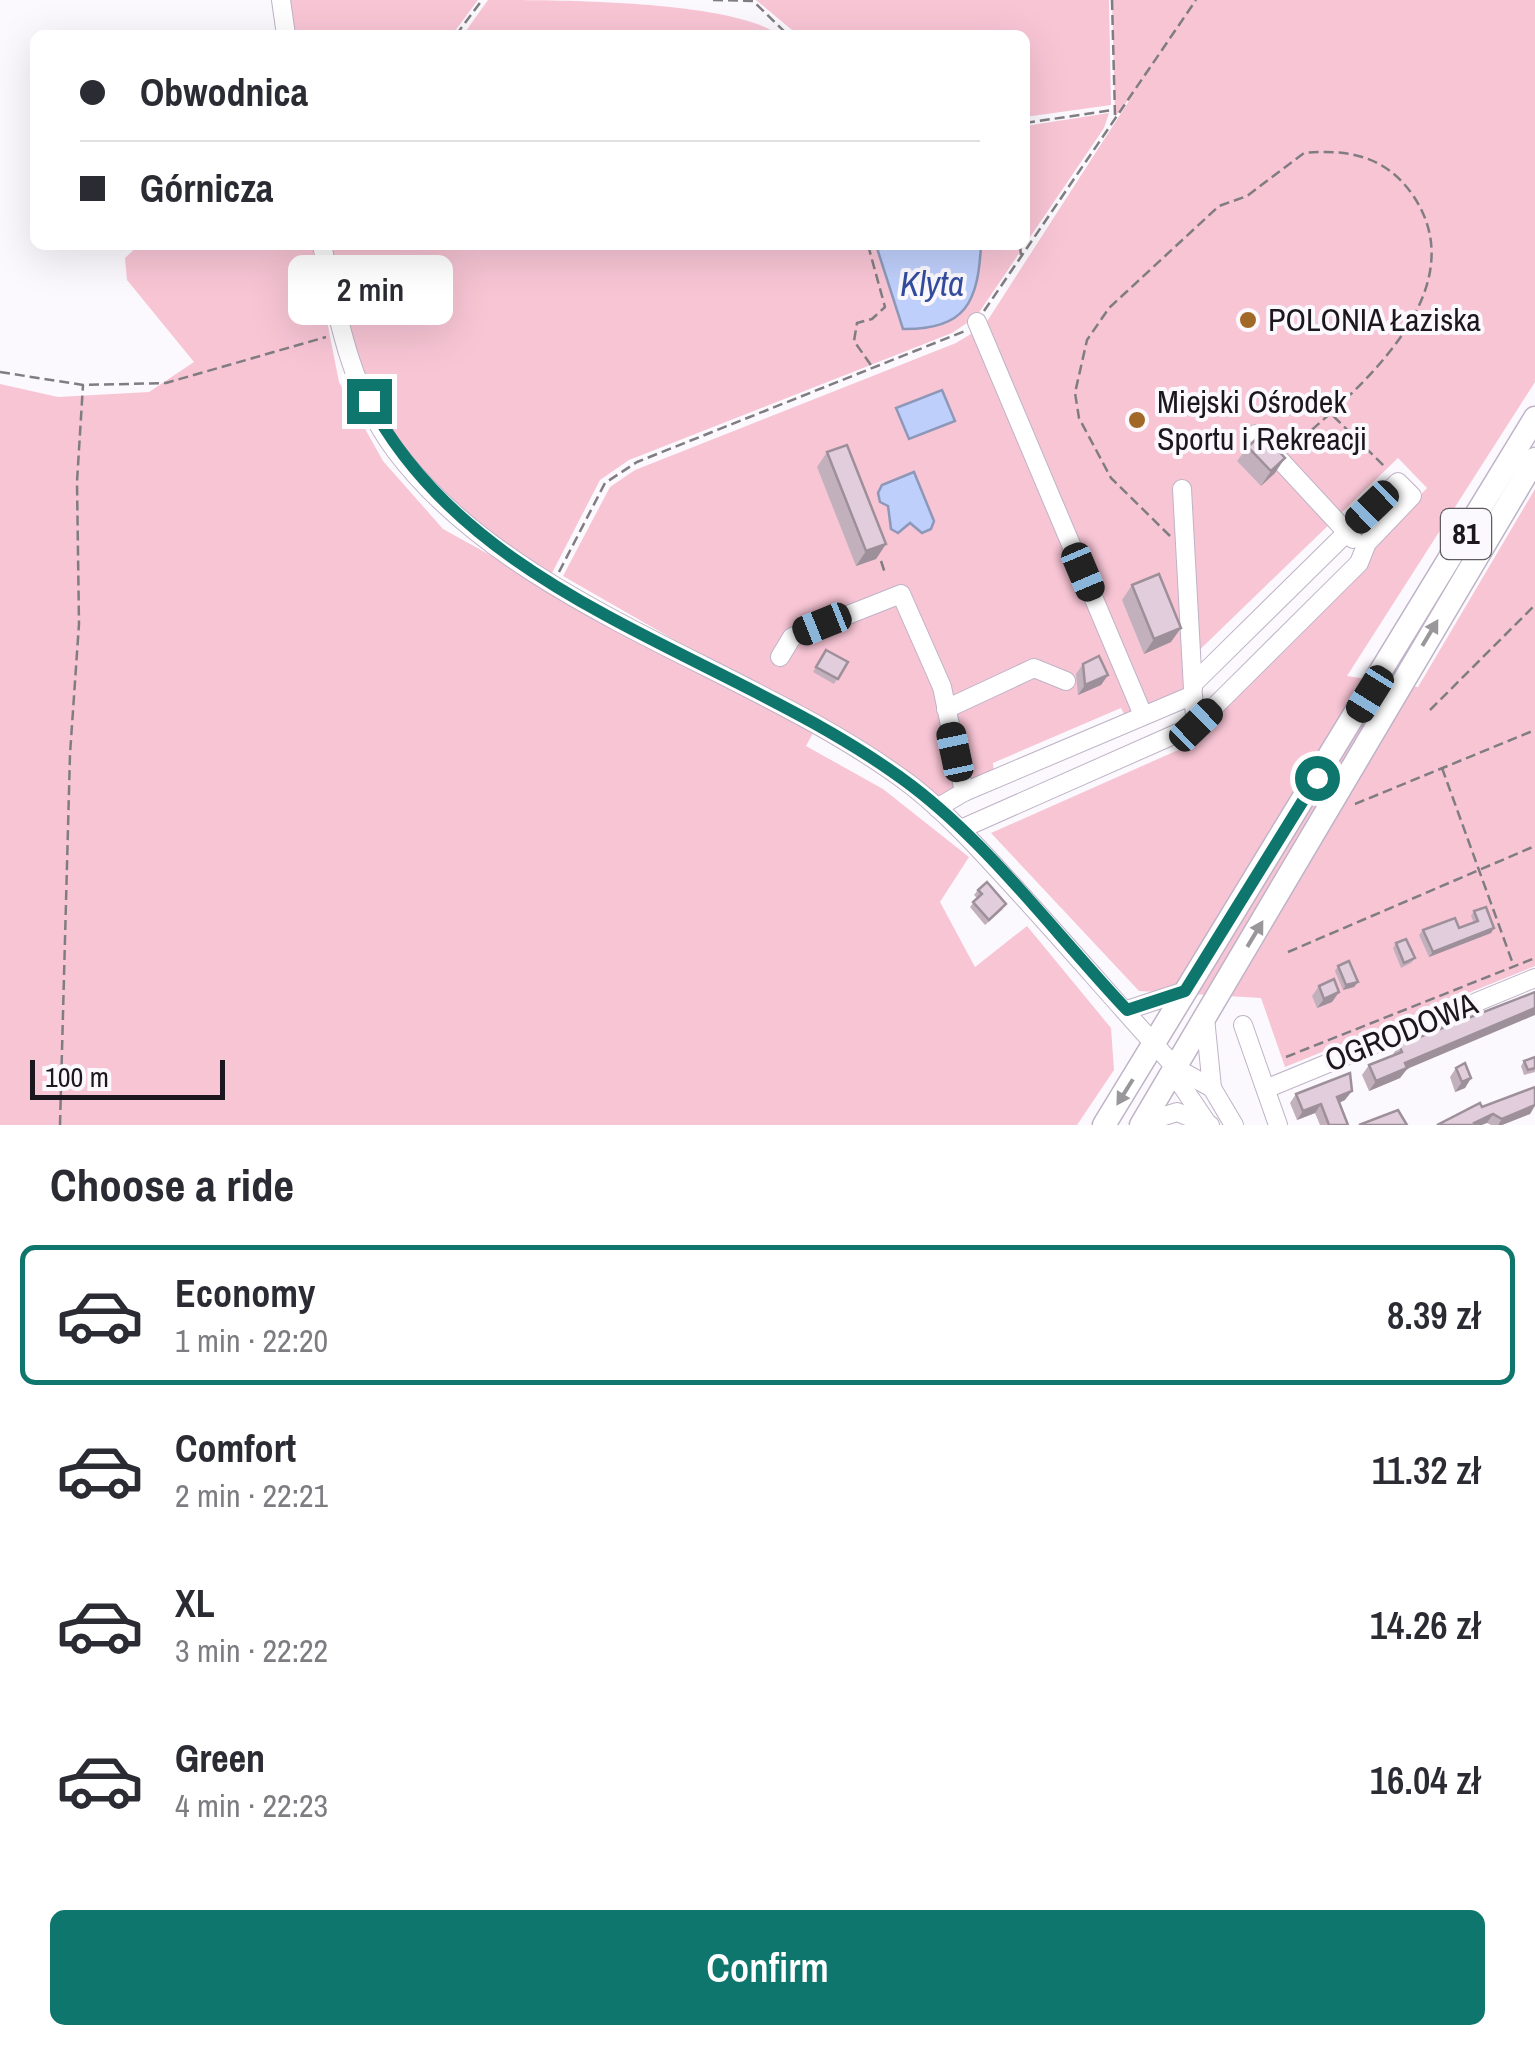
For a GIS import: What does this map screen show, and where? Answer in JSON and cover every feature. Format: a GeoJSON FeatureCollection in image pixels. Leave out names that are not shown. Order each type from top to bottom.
{"type":"FeatureCollection","features":[{"type":"Feature","properties":{"kind":"main road","name":"81"},"geometry":{"type":"LineString","coordinates":[[1104,1125],[1535,418]]}},
{"type":"Feature","properties":{"kind":"main road","name":"81"},"geometry":{"type":"LineString","coordinates":[[1142,1124],[1535,459]]}},
{"type":"Feature","properties":{"kind":"street"},"geometry":{"type":"LineString","coordinates":[[281,0],[285,30]]}},
{"type":"Feature","properties":{"kind":"street"},"geometry":{"type":"LineString","coordinates":[[323,250],[341,333],[356,377],[394,448],[478,536],[850,746],[937,808],[1127,1010],[1176,1068],[1212,1088]]}},
{"type":"Feature","properties":{"kind":"street"},"geometry":{"type":"LineString","coordinates":[[976,322],[1144,715]]}},
{"type":"Feature","properties":{"kind":"street"},"geometry":{"type":"LineString","coordinates":[[1256,434],[1364,550]]}},
{"type":"Feature","properties":{"kind":"street"},"geometry":{"type":"LineString","coordinates":[[937,808],[964,792],[1144,715],[1193,689],[1398,482],[1412,496],[1364,550],[1359,563],[1196,725],[961,830]]}},
{"type":"Feature","properties":{"kind":"street"},"geometry":{"type":"LineString","coordinates":[[1182,488],[1196,725]]}},
{"type":"Feature","properties":{"kind":"street"},"geometry":{"type":"LineString","coordinates":[[780,656],[792,637],[900,594],[942,687],[964,792]]}},
{"type":"Feature","properties":{"kind":"street"},"geometry":{"type":"LineString","coordinates":[[946,709],[1034,668],[1066,681]]}},
{"type":"Feature","properties":{"kind":"street","name":"OGRODOWA"},"geometry":{"type":"LineString","coordinates":[[1268,1088],[1535,978]]}},
{"type":"Feature","properties":{"kind":"street"},"geometry":{"type":"LineString","coordinates":[[1127,1010],[1185,991]]}},
{"type":"Feature","properties":{"kind":"street"},"geometry":{"type":"LineString","coordinates":[[1205,1018],[1212,1088],[1234,1125]]}},
{"type":"Feature","properties":{"kind":"street"},"geometry":{"type":"LineString","coordinates":[[1243,1026],[1278,1125]]}},
{"type":"Feature","properties":{"kind":"street"},"geometry":{"type":"LineString","coordinates":[[1176,1068],[1180,1084],[1209,1124]]}},
{"type":"Feature","properties":{"kind":"street"},"geometry":{"type":"LineString","coordinates":[[1142,1124],[1177,1112],[1209,1124]]}},
{"type":"Feature","properties":{"kind":"path"},"geometry":{"type":"LineString","coordinates":[[460,30],[482,0]]}},
{"type":"Feature","properties":{"kind":"path"},"geometry":{"type":"LineString","coordinates":[[713,0],[753,1],[783,30]]}},
{"type":"Feature","properties":{"kind":"path"},"geometry":{"type":"LineString","coordinates":[[1112,0],[1115,117]]}},
{"type":"Feature","properties":{"kind":"path"},"geometry":{"type":"LineString","coordinates":[[1030,244],[1196,0]]}},
{"type":"Feature","properties":{"kind":"path"},"geometry":{"type":"LineString","coordinates":[[1030,122],[1116,109]]}},
{"type":"Feature","properties":{"kind":"path"},"geometry":{"type":"LineString","coordinates":[[1185,550],[1111,478],[1079,418],[1075,392],[1086,340],[1109,308],[1219,206],[1248,196],[1304,153],[1326,151],[1364,156],[1392,171],[1418,201],[1430,242],[1426,288],[1415,314],[1387,354],[1330,414],[1293,446]]}},
{"type":"Feature","properties":{"kind":"path"},"geometry":{"type":"LineString","coordinates":[[869,250],[885,307],[872,319],[857,324],[854,341],[874,370]]}},
{"type":"Feature","properties":{"kind":"path"},"geometry":{"type":"LineString","coordinates":[[1020,250],[1021,258]]}},
{"type":"Feature","properties":{"kind":"path"},"geometry":{"type":"LineString","coordinates":[[554,582],[605,482],[636,462],[955,338],[976,322],[1026,250]]}},
{"type":"Feature","properties":{"kind":"path"},"geometry":{"type":"LineString","coordinates":[[0,372],[83,385],[166,383],[341,333]]}},
{"type":"Feature","properties":{"kind":"path"},"geometry":{"type":"LineString","coordinates":[[60,1125],[70,754],[79,624],[77,482],[83,385]]}},
{"type":"Feature","properties":{"kind":"path"},"geometry":{"type":"LineString","coordinates":[[1312,395],[1386,468]]}},
{"type":"Feature","properties":{"kind":"path"},"geometry":{"type":"LineString","coordinates":[[881,560],[885,573]]}},
{"type":"Feature","properties":{"kind":"path"},"geometry":{"type":"LineString","coordinates":[[1430,710],[1535,605]]}},
{"type":"Feature","properties":{"kind":"path"},"geometry":{"type":"LineString","coordinates":[[1355,804],[1535,730]]}},
{"type":"Feature","properties":{"kind":"path"},"geometry":{"type":"LineString","coordinates":[[1442,768],[1514,967]]}},
{"type":"Feature","properties":{"kind":"path"},"geometry":{"type":"LineString","coordinates":[[1288,952],[1535,846]]}},
{"type":"Feature","properties":{"kind":"path"},"geometry":{"type":"LineString","coordinates":[[1286,1058],[1535,958]]}},
{"type":"Feature","properties":{"kind":"shaded area"},"geometry":{"type":"Polygon","coordinates":[[[288,0],[478,0],[456,30],[292,30],[288,0]]]}},
{"type":"Feature","properties":{"kind":"shaded area"},"geometry":{"type":"Polygon","coordinates":[[[488,0],[641,4],[722,15],[769,30],[467,30],[488,0]]]}},
{"type":"Feature","properties":{"kind":"shaded area"},"geometry":{"type":"Polygon","coordinates":[[[756,0],[1109,0],[1111,105],[1030,116],[1030,30],[792,30],[756,0]]]}},
{"type":"Feature","properties":{"kind":"shaded area","name":"Miejski Ośrodek Sportu i Rekreacji"},"geometry":{"type":"Polygon","coordinates":[[[1112,0],[1535,0],[1535,382],[1347,676],[1418,687],[1535,489],[1535,966],[1285,1067],[1261,998],[1139,991],[991,833],[1203,739],[1203,723],[1427,488],[1398,458],[1185,664],[1189,691],[1126,718],[1121,708],[993,763],[994,775],[938,799],[850,741],[563,576],[610,487],[635,470],[956,343],[984,326],[1136,90],[1115,117],[1112,0]]]}},
{"type":"Feature","properties":{"kind":"shaded area"},"geometry":{"type":"Polygon","coordinates":[[[1109,113],[1104,128],[1030,238],[1030,125],[1109,113]]]}},
{"type":"Feature","properties":{"kind":"shaded area"},"geometry":{"type":"Polygon","coordinates":[[[134,250],[313,250],[339,382],[383,461],[443,529],[813,733],[806,746],[883,789],[969,857],[940,902],[975,967],[1027,926],[1111,1028],[1114,1070],[1077,1125],[0,1125],[0,384],[58,397],[149,392],[194,362],[127,280],[125,258],[134,250]]]}},
{"type":"Feature","properties":{"kind":"shaded area"},"geometry":{"type":"Polygon","coordinates":[[[328,250],[1022,250],[976,317],[952,333],[629,460],[600,480],[551,575],[454,518],[353,376],[328,250]]]}},
{"type":"Feature","properties":{"kind":"water","name":"Klyta"},"geometry":{"type":"Polygon","coordinates":[[[878,250],[980,250],[972,297],[964,309],[941,324],[903,329],[878,250]]]}},
{"type":"Feature","properties":{"kind":"water"},"geometry":{"type":"Polygon","coordinates":[[[942,390],[955,421],[909,439],[896,408],[942,390]]]}},
{"type":"Feature","properties":{"kind":"water"},"geometry":{"type":"Polygon","coordinates":[[[914,472],[934,521],[931,529],[922,533],[910,523],[898,533],[891,529],[888,506],[880,502],[878,493],[882,485],[914,472]]]}},
{"type":"Feature","properties":{"kind":"building"},"geometry":{"type":"Polygon","coordinates":[[[1262,433],[1285,458],[1271,471],[1248,447],[1262,433]]]}},
{"type":"Feature","properties":{"kind":"building"},"geometry":{"type":"Polygon","coordinates":[[[847,445],[886,544],[866,551],[827,452],[847,445]]]}},
{"type":"Feature","properties":{"kind":"building"},"geometry":{"type":"Polygon","coordinates":[[[1159,574],[1181,628],[1154,639],[1132,585],[1159,574]]]}},
{"type":"Feature","properties":{"kind":"building"},"geometry":{"type":"Polygon","coordinates":[[[826,650],[848,662],[838,679],[816,667],[826,650]]]}},
{"type":"Feature","properties":{"kind":"building"},"geometry":{"type":"Polygon","coordinates":[[[1099,656],[1108,675],[1085,685],[1083,664],[1099,656]]]}},
{"type":"Feature","properties":{"kind":"building"},"geometry":{"type":"Polygon","coordinates":[[[987,882],[1006,904],[989,920],[973,902],[987,882]]]}},
{"type":"Feature","properties":{"kind":"building"},"geometry":{"type":"Polygon","coordinates":[[[1486,907],[1494,928],[1433,952],[1423,930],[1455,918],[1459,928],[1478,921],[1474,911],[1486,907]]]}},
{"type":"Feature","properties":{"kind":"building"},"geometry":{"type":"Polygon","coordinates":[[[1406,939],[1415,958],[1404,963],[1396,943],[1406,939]]]}},
{"type":"Feature","properties":{"kind":"building"},"geometry":{"type":"Polygon","coordinates":[[[1349,961],[1358,982],[1346,985],[1338,966],[1349,961]]]}},
{"type":"Feature","properties":{"kind":"building"},"geometry":{"type":"Polygon","coordinates":[[[1334,979],[1339,992],[1324,999],[1319,986],[1334,979]]]}},
{"type":"Feature","properties":{"kind":"building"},"geometry":{"type":"Polygon","coordinates":[[[1535,992],[1535,1008],[1405,1063],[1407,1068],[1376,1081],[1369,1065],[1402,1052],[1399,1045],[1535,992]]]}},
{"type":"Feature","properties":{"kind":"building"},"geometry":{"type":"Polygon","coordinates":[[[1535,1057],[1535,1068],[1528,1070],[1524,1061],[1535,1057]]]}},
{"type":"Feature","properties":{"kind":"building"},"geometry":{"type":"Polygon","coordinates":[[[1465,1063],[1471,1078],[1462,1082],[1456,1068],[1465,1063]]]}},
{"type":"Feature","properties":{"kind":"building"},"geometry":{"type":"Polygon","coordinates":[[[1350,1073],[1352,1091],[1337,1097],[1348,1125],[1329,1125],[1321,1104],[1303,1111],[1296,1094],[1350,1073]]]}},
{"type":"Feature","properties":{"kind":"building"},"geometry":{"type":"Polygon","coordinates":[[[1535,1087],[1535,1105],[1502,1119],[1493,1114],[1475,1125],[1437,1125],[1480,1103],[1482,1107],[1535,1087]]]}},
{"type":"Feature","properties":{"kind":"building"},"geometry":{"type":"Polygon","coordinates":[[[1398,1110],[1407,1125],[1359,1125],[1398,1110]]]}},
{"type":"Feature","properties":{"kind":"place","name":"POLONIA Łaziska"},"geometry":{"type":"Point","coordinates":[1248,320]}},
{"type":"Feature","properties":{"kind":"place","name":"Miejski Ośrodek Sportu i Rekreacji"},"geometry":{"type":"Point","coordinates":[1137,420]}},
{"type":"Feature","properties":{"kind":"route"},"geometry":{"type":"LineString","coordinates":[[369,401],[394,448],[478,536],[850,746],[912,786],[961,830],[1127,1010],[1185,991],[1317,778]]}}]}
